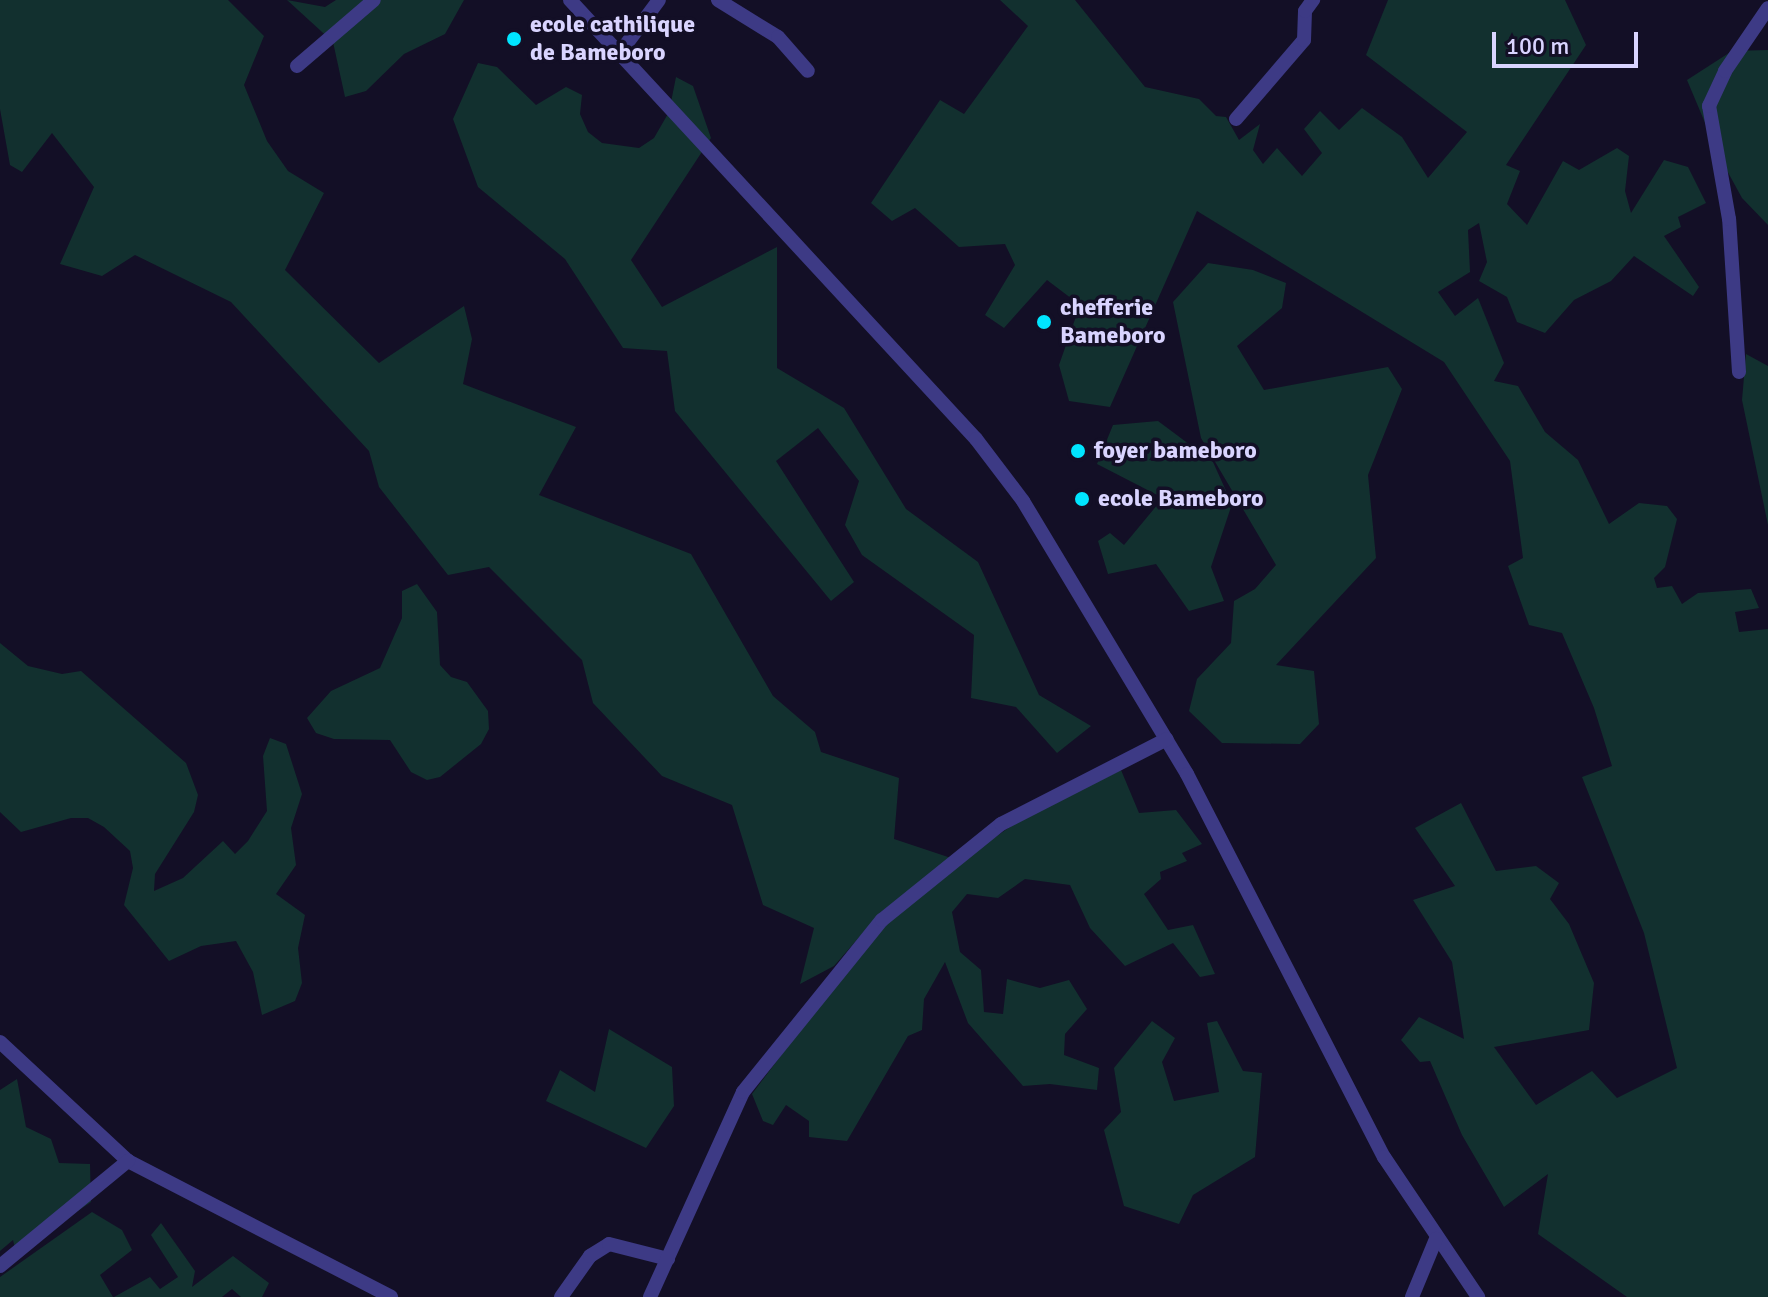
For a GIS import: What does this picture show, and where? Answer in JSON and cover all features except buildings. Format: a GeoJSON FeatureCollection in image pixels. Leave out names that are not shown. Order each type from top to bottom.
{"type":"FeatureCollection","features":[{"type":"Feature","properties":{"kind":"street"},"geometry":{"type":"LineString","coordinates":[[297,66],[374,0]]}},
{"type":"Feature","properties":{"kind":"street"},"geometry":{"type":"LineString","coordinates":[[619,54],[659,0]]}},
{"type":"Feature","properties":{"kind":"street"},"geometry":{"type":"LineString","coordinates":[[718,0],[778,37],[808,71]]}},
{"type":"Feature","properties":{"kind":"street"},"geometry":{"type":"LineString","coordinates":[[1236,119],[1304,40],[1305,11],[1313,0]]}},
{"type":"Feature","properties":{"kind":"street"},"geometry":{"type":"LineString","coordinates":[[574,3],[990,456],[1067,568],[1167,739],[1369,1131],[1436,1239],[1478,1297]]}},
{"type":"Feature","properties":{"kind":"street"},"geometry":{"type":"LineString","coordinates":[[1739,372],[1729,219],[1709,106],[1725,71],[1768,8]]}},
{"type":"Feature","properties":{"kind":"street"},"geometry":{"type":"LineString","coordinates":[[650,1297],[743,1092],[882,920],[1001,824],[1167,739]]}},
{"type":"Feature","properties":{"kind":"street"},"geometry":{"type":"LineString","coordinates":[[0,1042],[128,1161],[391,1297]]}},
{"type":"Feature","properties":{"kind":"street"},"geometry":{"type":"LineString","coordinates":[[0,1266],[128,1161]]}},
{"type":"Feature","properties":{"kind":"street"},"geometry":{"type":"LineString","coordinates":[[1412,1297],[1436,1239]]}},
{"type":"Feature","properties":{"kind":"street"},"geometry":{"type":"LineString","coordinates":[[561,1297],[590,1256],[609,1244],[668,1259]]}},
{"type":"Feature","properties":{"kind":"green space"},"geometry":{"type":"Polygon","coordinates":[[[0,0],[228,0],[264,36],[244,85],[267,141],[288,171],[324,193],[285,270],[379,363],[464,306],[472,339],[463,384],[576,427],[539,495],[691,554],[773,696],[815,732],[821,752],[899,778],[894,839],[951,858],[881,912],[834,966],[800,984],[814,928],[763,905],[732,805],[662,776],[593,703],[582,660],[489,567],[448,575],[379,487],[369,451],[231,302],[135,255],[102,276],[60,264],[94,187],[52,133],[22,172],[10,165],[0,109],[0,0]]]}},
{"type":"Feature","properties":{"kind":"green space"},"geometry":{"type":"Polygon","coordinates":[[[287,0],[325,7],[336,0],[464,0],[445,34],[404,54],[366,91],[345,97],[333,42],[287,0]]]}},
{"type":"Feature","properties":{"kind":"green space"},"geometry":{"type":"Polygon","coordinates":[[[1000,0],[1075,0],[1145,87],[1199,99],[1216,116],[1226,117],[1239,140],[1260,124],[1253,150],[1263,164],[1277,148],[1302,176],[1322,153],[1304,129],[1320,111],[1339,130],[1362,108],[1402,137],[1428,178],[1467,132],[1366,55],[1388,0],[1565,0],[1586,45],[1506,165],[1520,171],[1507,204],[1527,225],[1563,161],[1579,170],[1617,148],[1629,156],[1625,191],[1631,213],[1664,160],[1688,167],[1706,203],[1678,217],[1681,227],[1664,236],[1699,287],[1693,296],[1634,256],[1611,281],[1574,300],[1545,333],[1517,322],[1507,297],[1479,281],[1487,262],[1479,223],[1468,230],[1470,272],[1438,292],[1455,316],[1478,298],[1504,363],[1494,381],[1518,386],[1545,432],[1578,460],[1609,524],[1639,503],[1667,506],[1677,519],[1665,567],[1654,578],[1657,588],[1672,586],[1682,604],[1698,593],[1751,589],[1759,608],[1735,612],[1739,632],[1768,629],[1768,1297],[1627,1297],[1538,1234],[1548,1174],[1504,1207],[1462,1135],[1430,1061],[1420,1062],[1401,1040],[1419,1017],[1464,1039],[1452,962],[1413,900],[1455,886],[1415,828],[1461,803],[1496,871],[1536,866],[1559,883],[1550,899],[1569,924],[1594,983],[1589,1030],[1494,1047],[1536,1105],[1592,1071],[1617,1098],[1677,1068],[1644,933],[1582,777],[1612,766],[1594,708],[1562,633],[1529,625],[1508,566],[1523,558],[1510,461],[1444,362],[1197,211],[1110,407],[1069,401],[1059,365],[1080,305],[1047,280],[1004,328],[985,315],[1015,265],[1005,244],[959,247],[915,208],[892,221],[871,203],[940,100],[964,114],[1028,26],[1000,0]]]}},
{"type":"Feature","properties":{"kind":"green space"},"geometry":{"type":"Polygon","coordinates":[[[1768,50],[1768,225],[1742,198],[1719,156],[1687,80],[1732,51],[1768,50]]]}},
{"type":"Feature","properties":{"kind":"green space"},"geometry":{"type":"Polygon","coordinates":[[[478,63],[497,67],[536,105],[566,87],[582,95],[580,114],[588,132],[602,143],[639,148],[654,138],[669,112],[676,77],[693,86],[711,138],[631,260],[662,307],[777,247],[777,368],[844,408],[906,509],[978,562],[1039,695],[1091,726],[1057,753],[1016,707],[971,698],[974,635],[862,555],[845,525],[859,481],[818,428],[776,461],[854,582],[831,601],[675,411],[667,351],[623,348],[565,259],[478,187],[453,119],[478,63]]]}},
{"type":"Feature","properties":{"kind":"green space"},"geometry":{"type":"Polygon","coordinates":[[[1208,263],[1253,270],[1286,283],[1282,308],[1237,346],[1264,390],[1388,367],[1402,389],[1368,475],[1376,558],[1276,665],[1314,671],[1319,724],[1300,744],[1222,743],[1189,711],[1197,679],[1231,643],[1234,601],[1255,589],[1276,565],[1201,438],[1173,302],[1208,263]]]}},
{"type":"Feature","properties":{"kind":"green space"},"geometry":{"type":"Polygon","coordinates":[[[1746,354],[1768,366],[1768,525],[1742,400],[1746,354]]]}},
{"type":"Feature","properties":{"kind":"green space"},"geometry":{"type":"Polygon","coordinates":[[[1158,421],[1213,462],[1232,504],[1211,567],[1224,601],[1189,611],[1156,564],[1108,574],[1098,541],[1110,533],[1124,545],[1163,498],[1097,464],[1113,425],[1158,421]]]}},
{"type":"Feature","properties":{"kind":"green space"},"geometry":{"type":"Polygon","coordinates":[[[417,584],[437,612],[440,665],[451,677],[467,682],[488,711],[489,729],[481,744],[440,777],[427,780],[411,772],[390,740],[334,739],[316,733],[307,718],[331,691],[380,668],[402,618],[402,591],[417,584]]]}},
{"type":"Feature","properties":{"kind":"green space"},"geometry":{"type":"Polygon","coordinates":[[[0,643],[28,666],[62,674],[81,671],[186,763],[198,795],[194,812],[155,874],[154,891],[183,878],[223,841],[235,854],[248,841],[267,811],[263,756],[270,738],[286,744],[302,794],[291,828],[296,865],[276,894],[305,915],[298,948],[302,983],[295,1001],[262,1015],[253,972],[236,941],[201,946],[169,961],[124,905],[133,868],[130,851],[104,827],[88,818],[71,818],[21,832],[0,812],[0,643]]]}},
{"type":"Feature","properties":{"kind":"green space"},"geometry":{"type":"Polygon","coordinates":[[[1121,770],[1139,813],[1176,810],[1202,844],[1182,853],[1187,861],[1160,872],[1161,879],[1144,894],[1168,930],[1193,925],[1215,974],[1200,977],[1173,943],[1125,966],[1090,928],[1070,885],[1025,879],[998,898],[967,894],[952,912],[960,952],[981,970],[984,1012],[1003,1014],[1007,979],[1040,988],[1069,980],[1087,1009],[1065,1034],[1064,1055],[1099,1068],[1097,1090],[1050,1084],[1023,1086],[968,1023],[945,962],[924,999],[922,1030],[908,1036],[847,1141],[809,1137],[809,1121],[786,1105],[773,1125],[763,1121],[752,1094],[847,968],[914,894],[1024,817],[1121,770]]]}},
{"type":"Feature","properties":{"kind":"green space"},"geometry":{"type":"Polygon","coordinates":[[[1152,1021],[1175,1038],[1162,1062],[1174,1101],[1219,1092],[1207,1023],[1217,1021],[1243,1071],[1262,1073],[1255,1157],[1193,1195],[1179,1224],[1124,1206],[1104,1130],[1121,1112],[1114,1068],[1152,1021]]]}},
{"type":"Feature","properties":{"kind":"green space"},"geometry":{"type":"Polygon","coordinates":[[[609,1029],[672,1067],[674,1106],[646,1148],[546,1101],[560,1070],[595,1092],[609,1029]]]}},
{"type":"Feature","properties":{"kind":"green space"},"geometry":{"type":"Polygon","coordinates":[[[17,1079],[26,1127],[51,1139],[59,1163],[90,1164],[91,1202],[15,1248],[13,1240],[0,1251],[0,1090],[17,1079]]]}},
{"type":"Feature","properties":{"kind":"green space"},"geometry":{"type":"Polygon","coordinates":[[[92,1212],[122,1230],[132,1250],[100,1275],[113,1297],[0,1297],[0,1277],[92,1212]]]}},
{"type":"Feature","properties":{"kind":"green space"},"geometry":{"type":"Polygon","coordinates":[[[161,1223],[195,1271],[192,1287],[233,1256],[269,1283],[262,1297],[241,1297],[232,1289],[222,1297],[114,1297],[150,1277],[160,1289],[178,1277],[151,1235],[161,1223]]]}},
{"type":"Feature","properties":{"kind":"place","name":"ecole cathilique de Bameboro"},"geometry":{"type":"Point","coordinates":[514,39]}},
{"type":"Feature","properties":{"kind":"place","name":"chefferie Bameboro"},"geometry":{"type":"Point","coordinates":[1044,322]}},
{"type":"Feature","properties":{"kind":"place","name":"foyer bameboro"},"geometry":{"type":"Point","coordinates":[1078,451]}},
{"type":"Feature","properties":{"kind":"place","name":"ecole Bameboro"},"geometry":{"type":"Point","coordinates":[1082,499]}}]}
